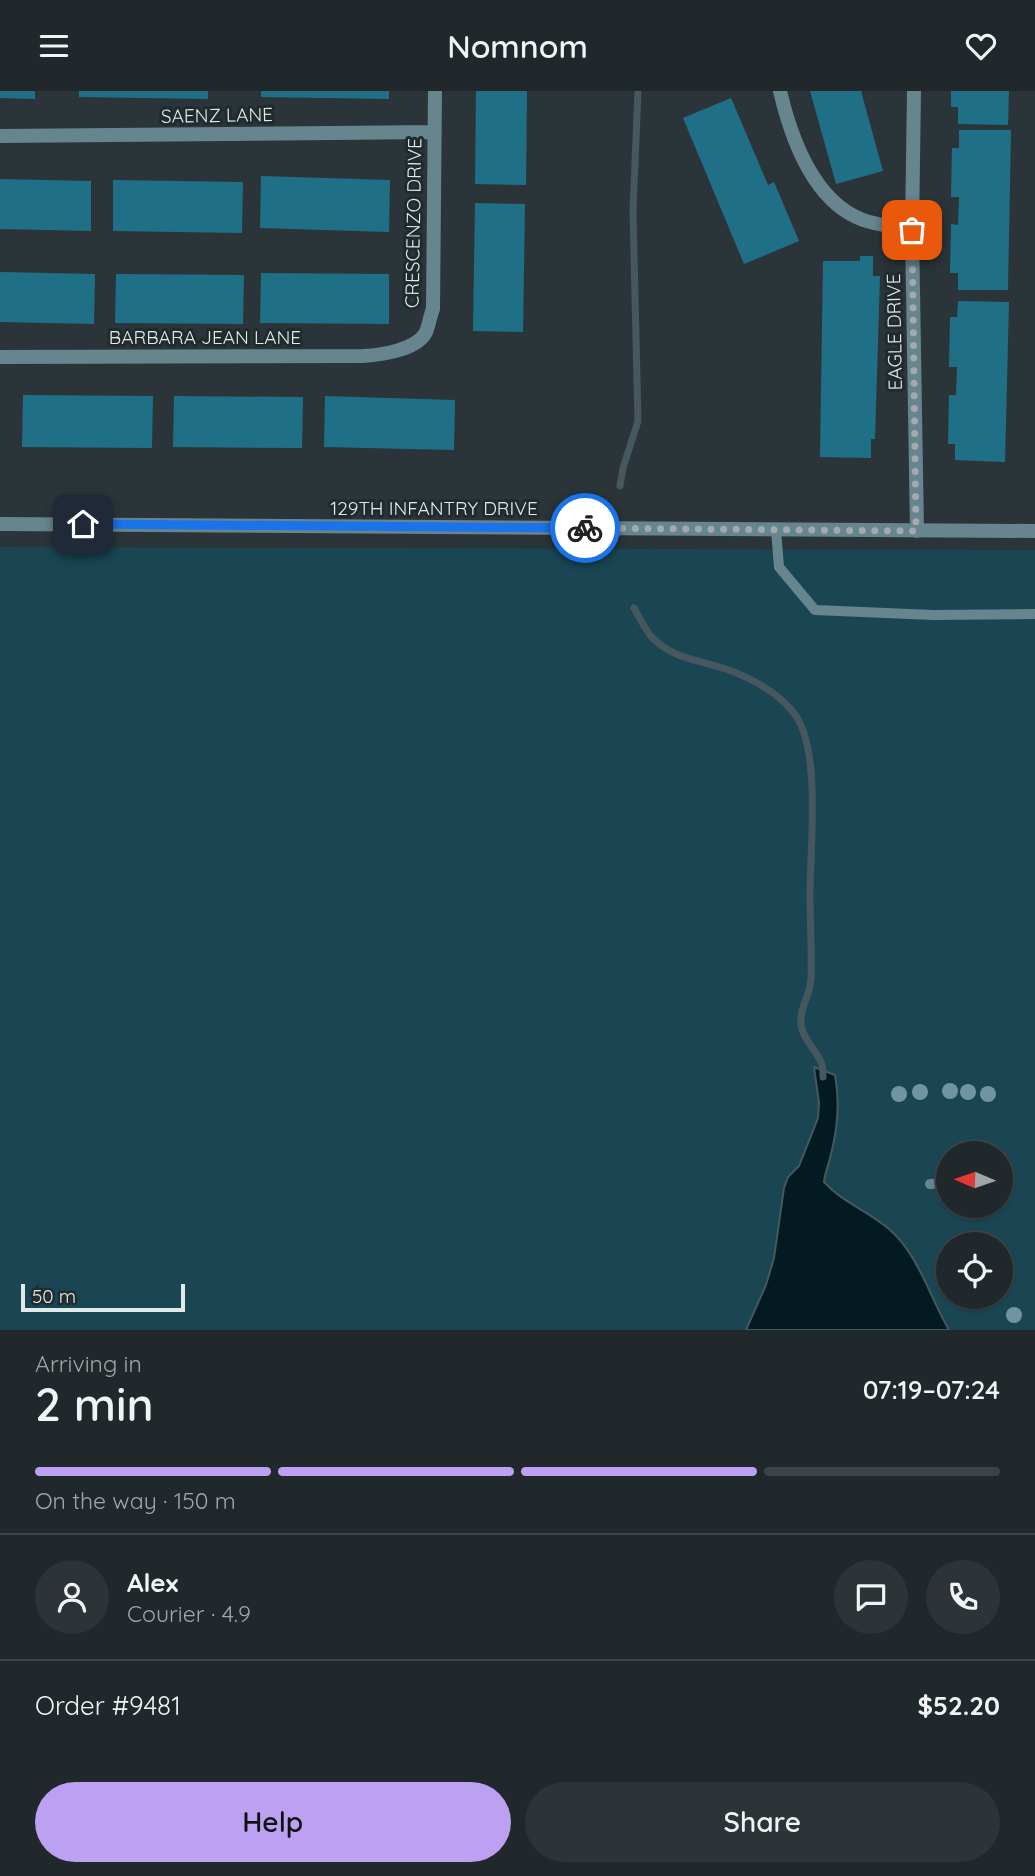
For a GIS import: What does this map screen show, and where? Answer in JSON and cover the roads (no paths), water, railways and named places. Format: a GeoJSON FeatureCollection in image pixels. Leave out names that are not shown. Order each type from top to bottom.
{"type":"FeatureCollection","features":[{"type":"Feature","properties":{"kind":"street","name":"CRESCENZO DRIVE"},"geometry":{"type":"LineString","coordinates":[[408,346],[425,335],[433,309],[435,91]]}},
{"type":"Feature","properties":{"kind":"street"},"geometry":{"type":"LineString","coordinates":[[780,91],[787,123],[805,164],[836,205],[864,220],[912,230]]}},
{"type":"Feature","properties":{"kind":"street","name":"EAGLE DRIVE"},"geometry":{"type":"LineString","coordinates":[[914,91],[912,230],[916,531]]}},
{"type":"Feature","properties":{"kind":"street","name":"SAENZ LANE"},"geometry":{"type":"LineString","coordinates":[[0,137],[434,132]]}},
{"type":"Feature","properties":{"kind":"street","name":"BARBARA JEAN LANE"},"geometry":{"type":"LineString","coordinates":[[0,357],[363,356],[386,355],[408,346]]}},
{"type":"Feature","properties":{"kind":"street","name":"129TH INFANTRY DRIVE"},"geometry":{"type":"LineString","coordinates":[[0,524],[1035,531]]}},
{"type":"Feature","properties":{"kind":"lane"},"geometry":{"type":"LineString","coordinates":[[776,530],[779,567],[815,610],[933,615],[1035,614]]}},
{"type":"Feature","properties":{"kind":"lane"},"geometry":{"type":"LineString","coordinates":[[930,1184],[936,1184]]}},
{"type":"Feature","properties":{"kind":"waterway"},"geometry":{"type":"LineString","coordinates":[[620,486],[638,421],[633,211],[638,91]]}},
{"type":"Feature","properties":{"kind":"waterway"},"geometry":{"type":"LineString","coordinates":[[634,608],[658,643],[676,654],[726,669],[762,686],[786,704],[802,728],[811,772],[812,825],[811,978],[801,1025],[804,1035],[821,1062],[823,1077]]}}]}
